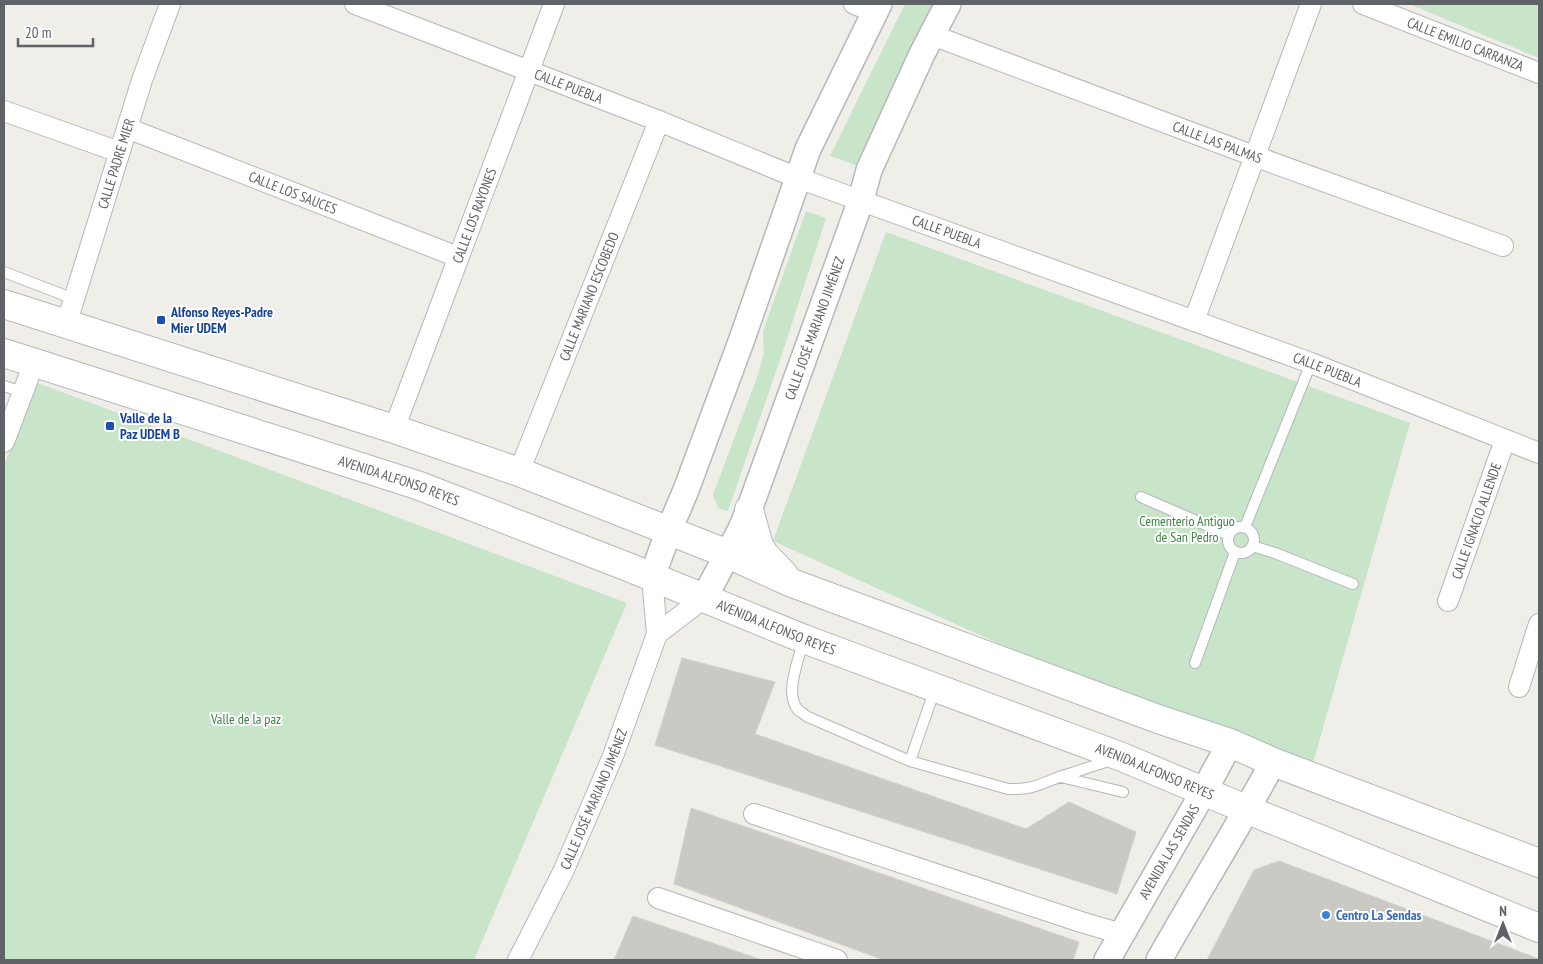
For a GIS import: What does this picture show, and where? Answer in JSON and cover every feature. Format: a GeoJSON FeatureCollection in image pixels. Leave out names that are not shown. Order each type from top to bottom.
{"type":"FeatureCollection","features":[{"type":"Feature","properties":{"kind":"main road"},"geometry":{"type":"LineString","coordinates":[[4,304],[394,429],[519,472],[669,530],[792,583],[1120,705],[1230,743],[1273,762],[1539,863]]}},
{"type":"Feature","properties":{"kind":"main road","name":"AVENIDA ALFONSO REYES"},"geometry":{"type":"LineString","coordinates":[[4,353],[417,485],[628,567],[804,639],[1122,757],[1539,928]]}},
{"type":"Feature","properties":{"kind":"main road"},"geometry":{"type":"LineString","coordinates":[[749,510],[759,546],[765,555],[792,583]]}},
{"type":"Feature","properties":{"kind":"street","name":"CALLE PADRE MIER"},"geometry":{"type":"LineString","coordinates":[[66,324],[142,80],[170,4]]}},
{"type":"Feature","properties":{"kind":"street","name":"CALLE PUEBLA"},"geometry":{"type":"LineString","coordinates":[[355,4],[659,121],[798,178],[1311,363],[1505,440],[1538,450]]}},
{"type":"Feature","properties":{"kind":"street","name":"CALLE LOS RAYONES"},"geometry":{"type":"LineString","coordinates":[[394,429],[554,4]]}},
{"type":"Feature","properties":{"kind":"street","name":"CALLE JOSÉ MARIANO JIMÉNEZ"},"geometry":{"type":"LineString","coordinates":[[657,634],[704,598],[749,510],[861,200],[869,170],[948,4]]}},
{"type":"Feature","properties":{"kind":"street"},"geometry":{"type":"LineString","coordinates":[[1194,321],[1311,4]]}},
{"type":"Feature","properties":{"kind":"street","name":"CALLE EMILIO CARRANZA"},"geometry":{"type":"LineString","coordinates":[[1363,4],[1539,73]]}},
{"type":"Feature","properties":{"kind":"street","name":"CALLE JOSÉ MARIANO JIMÉNEZ"},"geometry":{"type":"LineString","coordinates":[[518,960],[563,872],[613,756],[657,634],[652,577],[742,339],[808,149],[870,6]]}},
{"type":"Feature","properties":{"kind":"street","name":"CALLE LAS PALMAS"},"geometry":{"type":"LineString","coordinates":[[932,35],[1254,156],[1503,246]]}},
{"type":"Feature","properties":{"kind":"street"},"geometry":{"type":"LineString","coordinates":[[4,111],[119,152]]}},
{"type":"Feature","properties":{"kind":"street","name":"CALLE MARIANO ESCOBEDO"},"geometry":{"type":"LineString","coordinates":[[519,472],[659,121]]}},
{"type":"Feature","properties":{"kind":"street","name":"CALLE LOS SAUCES"},"geometry":{"type":"LineString","coordinates":[[127,128],[458,257]]}},
{"type":"Feature","properties":{"kind":"street"},"geometry":{"type":"LineString","coordinates":[[4,442],[13,389],[34,363]]}},
{"type":"Feature","properties":{"kind":"street","name":"CALLE IGNACIO ALLENDE"},"geometry":{"type":"LineString","coordinates":[[1448,601],[1505,440]]}},
{"type":"Feature","properties":{"kind":"street"},"geometry":{"type":"LineString","coordinates":[[1519,687],[1539,624]]}},
{"type":"Feature","properties":{"kind":"street","name":"AVENIDA LAS SENDAS"},"geometry":{"type":"LineString","coordinates":[[1107,960],[1230,743]]}},
{"type":"Feature","properties":{"kind":"street"},"geometry":{"type":"LineString","coordinates":[[1158,960],[1248,810],[1273,762]]}},
{"type":"Feature","properties":{"kind":"street"},"geometry":{"type":"LineString","coordinates":[[754,814],[1122,934]]}},
{"type":"Feature","properties":{"kind":"street"},"geometry":{"type":"LineString","coordinates":[[658,898],[837,960]]}},
{"type":"Feature","properties":{"kind":"lane"},"geometry":{"type":"LineString","coordinates":[[4,272],[74,298]]}},
{"type":"Feature","properties":{"kind":"lane"},"geometry":{"type":"LineString","coordinates":[[1244,527],[1311,363]]}},
{"type":"Feature","properties":{"kind":"lane"},"geometry":{"type":"LineString","coordinates":[[1141,497],[1229,535]]}},
{"type":"Feature","properties":{"kind":"lane"},"geometry":{"type":"LineString","coordinates":[[1244,527],[1250,530],[1254,541],[1248,551],[1235,552],[1228,544],[1229,535],[1235,528],[1244,527]]}},
{"type":"Feature","properties":{"kind":"lane"},"geometry":{"type":"LineString","coordinates":[[1252,546],[1353,584]]}},
{"type":"Feature","properties":{"kind":"lane"},"geometry":{"type":"LineString","coordinates":[[1195,663],[1235,552]]}},
{"type":"Feature","properties":{"kind":"lane"},"geometry":{"type":"LineString","coordinates":[[804,639],[792,687],[792,698],[798,710],[910,761],[1008,789],[1031,789],[1060,777],[1122,757]]}},
{"type":"Feature","properties":{"kind":"lane"},"geometry":{"type":"LineString","coordinates":[[910,761],[936,687]]}},
{"type":"Feature","properties":{"kind":"lane"},"geometry":{"type":"LineString","coordinates":[[1060,777],[1124,792]]}},
{"type":"Feature","properties":{"kind":"green space"},"geometry":{"type":"Polygon","coordinates":[[[905,4],[937,4],[856,165],[830,156],[905,4]]]}},
{"type":"Feature","properties":{"kind":"green space"},"geometry":{"type":"Polygon","coordinates":[[[1409,4],[1539,4],[1539,58],[1409,4]]]}},
{"type":"Feature","properties":{"kind":"green space"},"geometry":{"type":"Polygon","coordinates":[[[806,211],[826,218],[728,511],[718,508],[713,495],[758,375],[764,352],[763,331],[806,211]]]}},
{"type":"Feature","properties":{"kind":"green space","name":"Cementerio Antiguo de San Pedro"},"geometry":{"type":"Polygon","coordinates":[[[886,232],[1410,423],[1313,763],[1035,660],[773,541],[886,232]]]}},
{"type":"Feature","properties":{"kind":"green space","name":"Valle de la paz"},"geometry":{"type":"Polygon","coordinates":[[[35,382],[627,603],[474,960],[4,960],[4,466],[35,382]]]}},
{"type":"Feature","properties":{"kind":"building"},"geometry":{"type":"Polygon","coordinates":[[[682,658],[775,682],[755,734],[1026,829],[1069,802],[1136,832],[1117,894],[655,745],[682,658]]]}},
{"type":"Feature","properties":{"kind":"building"},"geometry":{"type":"Polygon","coordinates":[[[691,808],[1079,942],[1073,960],[884,960],[674,884],[691,808]]]}},
{"type":"Feature","properties":{"kind":"building","name":"Centro La Sendas"},"geometry":{"type":"Polygon","coordinates":[[[1279,861],[1539,960],[1207,960],[1254,870],[1279,861]]]}},
{"type":"Feature","properties":{"kind":"building"},"geometry":{"type":"Polygon","coordinates":[[[633,916],[762,960],[614,960],[633,916]]]}},
{"type":"Feature","properties":{"kind":"place","name":"Alfonso Reyes-Padre Mier UDEM"},"geometry":{"type":"Point","coordinates":[161,320]}},
{"type":"Feature","properties":{"kind":"place","name":"Valle de la Paz UDEM B"},"geometry":{"type":"Point","coordinates":[110,426]}},
{"type":"Feature","properties":{"kind":"place","name":"Centro La Sendas"},"geometry":{"type":"Point","coordinates":[1326,915]}}]}
